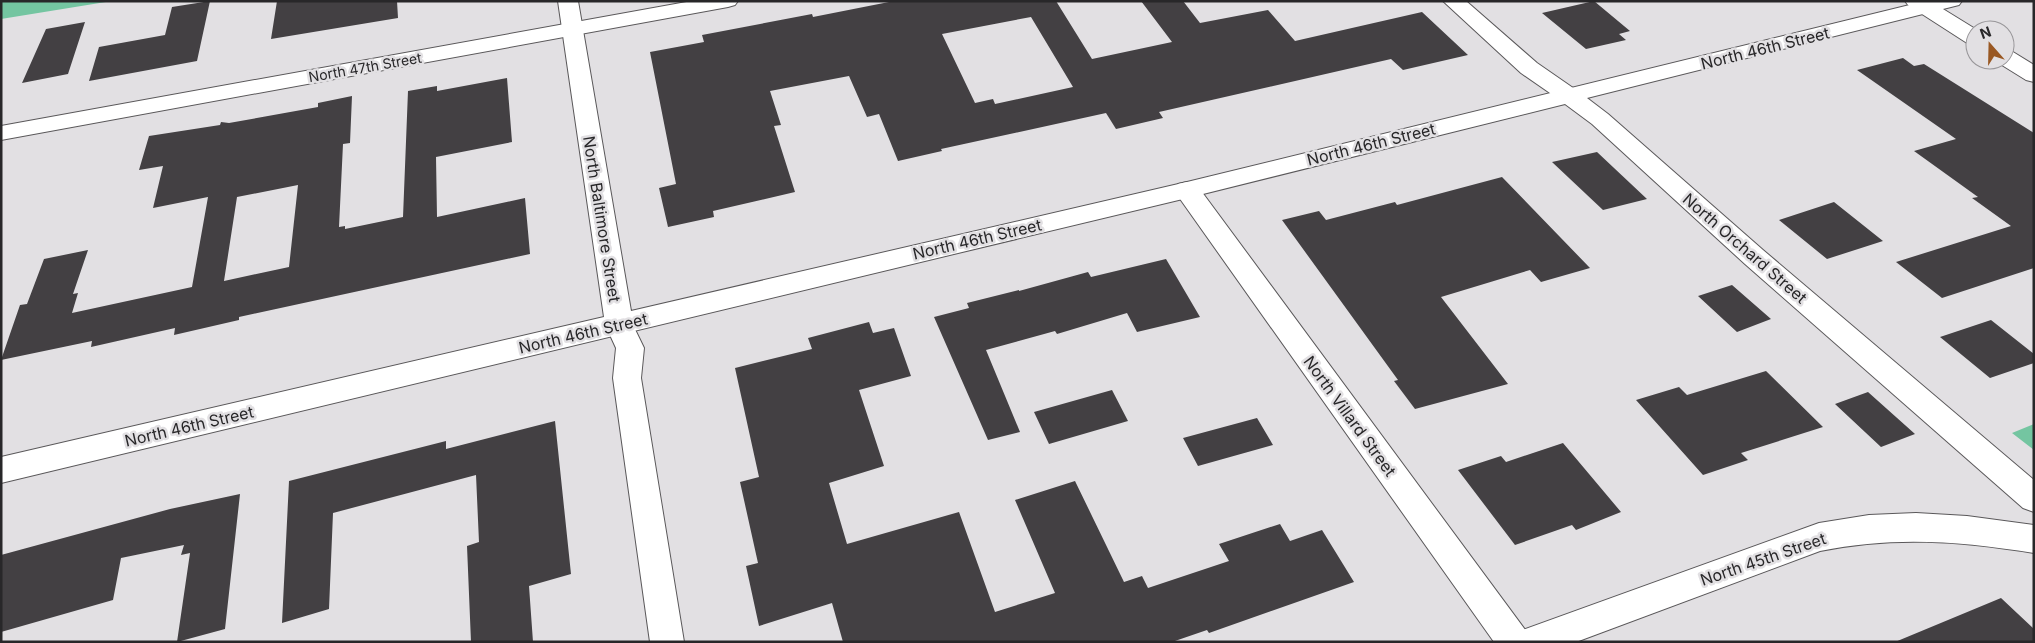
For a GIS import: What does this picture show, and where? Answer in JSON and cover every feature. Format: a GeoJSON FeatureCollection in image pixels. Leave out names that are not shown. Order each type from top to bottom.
{"type":"FeatureCollection","features":[{"type":"Feature","properties":{"kind":"street","name":"North Baltimore Street"},"geometry":{"type":"LineString","coordinates":[[568,1],[619,324],[630,348],[627,378],[667,642]]}},
{"type":"Feature","properties":{"kind":"street","name":"North 47th Street"},"geometry":{"type":"LineString","coordinates":[[1,133],[728,1]]}},
{"type":"Feature","properties":{"kind":"street","name":"North Orchard Street"},"geometry":{"type":"LineString","coordinates":[[1453,1],[1529,68],[1600,119],[1754,257],[2034,499]]}},
{"type":"Feature","properties":{"kind":"street","name":"North 46th Street"},"geometry":{"type":"LineString","coordinates":[[1,470],[1187,190],[1920,5],[1952,1]]}},
{"type":"Feature","properties":{"kind":"street"},"geometry":{"type":"LineString","coordinates":[[1920,5],[1965,32]]}},
{"type":"Feature","properties":{"kind":"street"},"geometry":{"type":"LineString","coordinates":[[2015,63],[2034,75]]}},
{"type":"Feature","properties":{"kind":"street","name":"North Villard Street"},"geometry":{"type":"LineString","coordinates":[[1187,190],[1514,642]]}},
{"type":"Feature","properties":{"kind":"street","name":"North 45th Street"},"geometry":{"type":"LineString","coordinates":[[1532,642],[1819,537],[1856,530],[1935,527],[2034,539]]}},
{"type":"Feature","properties":{"kind":"green space"},"geometry":{"type":"Polygon","coordinates":[[[1,1],[112,1],[1,19],[1,1]]]}},
{"type":"Feature","properties":{"kind":"green space"},"geometry":{"type":"Polygon","coordinates":[[[2034,424],[2034,450],[2012,433],[2034,424]]]}},
{"type":"Feature","properties":{"kind":"building"},"geometry":{"type":"Polygon","coordinates":[[[210,1],[197,61],[89,81],[99,47],[165,35],[172,7],[210,1]]]}},
{"type":"Feature","properties":{"kind":"building"},"geometry":{"type":"Polygon","coordinates":[[[277,1],[397,1],[398,18],[271,39],[277,1]]]}},
{"type":"Feature","properties":{"kind":"building"},"geometry":{"type":"Polygon","coordinates":[[[894,1],[1056,1],[1092,59],[1172,42],[1141,1],[1183,1],[1200,23],[1268,10],[1295,41],[1422,12],[1468,55],[1403,70],[1391,59],[1159,112],[1163,118],[1116,129],[1106,113],[941,149],[942,151],[898,161],[879,114],[867,117],[849,76],[770,91],[781,125],[774,126],[795,192],[713,211],[714,217],[668,227],[659,188],[676,184],[650,52],[704,42],[702,35],[812,14],[813,17],[894,1]],[[1031,17],[942,34],[975,103],[993,99],[995,104],[1073,87],[1031,17]]]}},
{"type":"Feature","properties":{"kind":"building"},"geometry":{"type":"Polygon","coordinates":[[[1594,1],[1630,31],[1619,34],[1626,40],[1586,49],[1542,13],[1594,1]]]}},
{"type":"Feature","properties":{"kind":"building"},"geometry":{"type":"Polygon","coordinates":[[[85,22],[68,74],[22,83],[46,29],[85,22]]]}},
{"type":"Feature","properties":{"kind":"building"},"geometry":{"type":"Polygon","coordinates":[[[1903,58],[1914,66],[1924,64],[2034,133],[2034,268],[1942,298],[1896,262],[2011,226],[1972,198],[1978,197],[1914,151],[1956,139],[1857,70],[1903,58]]]}},
{"type":"Feature","properties":{"kind":"building"},"geometry":{"type":"Polygon","coordinates":[[[507,78],[512,142],[436,157],[437,217],[525,198],[530,254],[239,317],[239,320],[174,335],[175,328],[91,347],[92,341],[1,360],[20,305],[27,304],[44,259],[88,250],[73,294],[78,293],[72,313],[192,287],[208,197],[153,208],[163,166],[139,170],[149,136],[220,125],[221,122],[229,123],[318,107],[318,103],[352,96],[350,143],[343,144],[339,227],[345,226],[345,229],[403,217],[408,91],[437,86],[437,91],[507,78]],[[298,185],[237,197],[224,281],[289,267],[298,185]]]}},
{"type":"Feature","properties":{"kind":"building"},"geometry":{"type":"Polygon","coordinates":[[[1597,152],[1647,199],[1603,210],[1552,162],[1597,152]]]}},
{"type":"Feature","properties":{"kind":"building"},"geometry":{"type":"Polygon","coordinates":[[[1502,177],[1590,268],[1541,282],[1530,270],[1441,297],[1508,384],[1415,409],[1394,381],[1398,380],[1282,220],[1319,211],[1326,220],[1395,202],[1397,205],[1502,177]]]}},
{"type":"Feature","properties":{"kind":"building"},"geometry":{"type":"Polygon","coordinates":[[[1834,202],[1883,241],[1827,259],[1779,220],[1834,202]]]}},
{"type":"Feature","properties":{"kind":"building"},"geometry":{"type":"Polygon","coordinates":[[[1166,259],[1200,317],[1137,332],[1127,313],[1057,334],[1055,331],[986,350],[1020,432],[988,440],[934,317],[969,308],[967,303],[1088,272],[1091,277],[1166,259]]]}},
{"type":"Feature","properties":{"kind":"building"},"geometry":{"type":"Polygon","coordinates":[[[1732,285],[1771,319],[1737,332],[1698,296],[1732,285]]]}},
{"type":"Feature","properties":{"kind":"building"},"geometry":{"type":"Polygon","coordinates":[[[1991,320],[2034,354],[2034,363],[1990,378],[1940,337],[1991,320]]]}},
{"type":"Feature","properties":{"kind":"building"},"geometry":{"type":"Polygon","coordinates":[[[869,322],[873,333],[894,328],[911,376],[859,390],[884,466],[829,483],[847,544],[959,512],[995,612],[1055,593],[1015,500],[1075,481],[1124,582],[1142,576],[1148,588],[1229,561],[1219,544],[1280,524],[1290,541],[1322,530],[1354,582],[1209,633],[1207,630],[1172,642],[843,642],[832,603],[759,626],[746,566],[758,563],[740,482],[759,477],[735,368],[812,349],[808,338],[869,322]]]}},
{"type":"Feature","properties":{"kind":"building"},"geometry":{"type":"Polygon","coordinates":[[[1766,371],[1823,427],[1741,453],[1748,460],[1703,475],[1636,400],[1679,387],[1687,395],[1766,371]]]}},
{"type":"Feature","properties":{"kind":"building"},"geometry":{"type":"Polygon","coordinates":[[[1112,390],[1128,421],[1049,444],[1034,412],[1112,390]]]}},
{"type":"Feature","properties":{"kind":"building"},"geometry":{"type":"Polygon","coordinates":[[[1868,392],[1915,434],[1881,447],[1835,404],[1868,392]]]}},
{"type":"Feature","properties":{"kind":"building"},"geometry":{"type":"Polygon","coordinates":[[[1257,418],[1273,445],[1198,466],[1183,438],[1257,418]]]}},
{"type":"Feature","properties":{"kind":"building"},"geometry":{"type":"Polygon","coordinates":[[[555,421],[571,574],[529,586],[533,642],[471,642],[467,546],[479,542],[476,475],[333,513],[329,609],[282,623],[289,481],[446,441],[446,449],[555,421]]]}},
{"type":"Feature","properties":{"kind":"building"},"geometry":{"type":"Polygon","coordinates":[[[1563,443],[1621,512],[1576,530],[1572,525],[1515,545],[1458,470],[1501,456],[1506,462],[1563,443]]]}},
{"type":"Feature","properties":{"kind":"building"},"geometry":{"type":"Polygon","coordinates":[[[240,494],[225,629],[177,642],[190,553],[181,555],[184,545],[121,558],[113,600],[1,632],[1,555],[170,509],[240,494]]]}},
{"type":"Feature","properties":{"kind":"building"},"geometry":{"type":"Polygon","coordinates":[[[2001,598],[2034,629],[2034,642],[1895,642],[2001,598]]]}}]}
